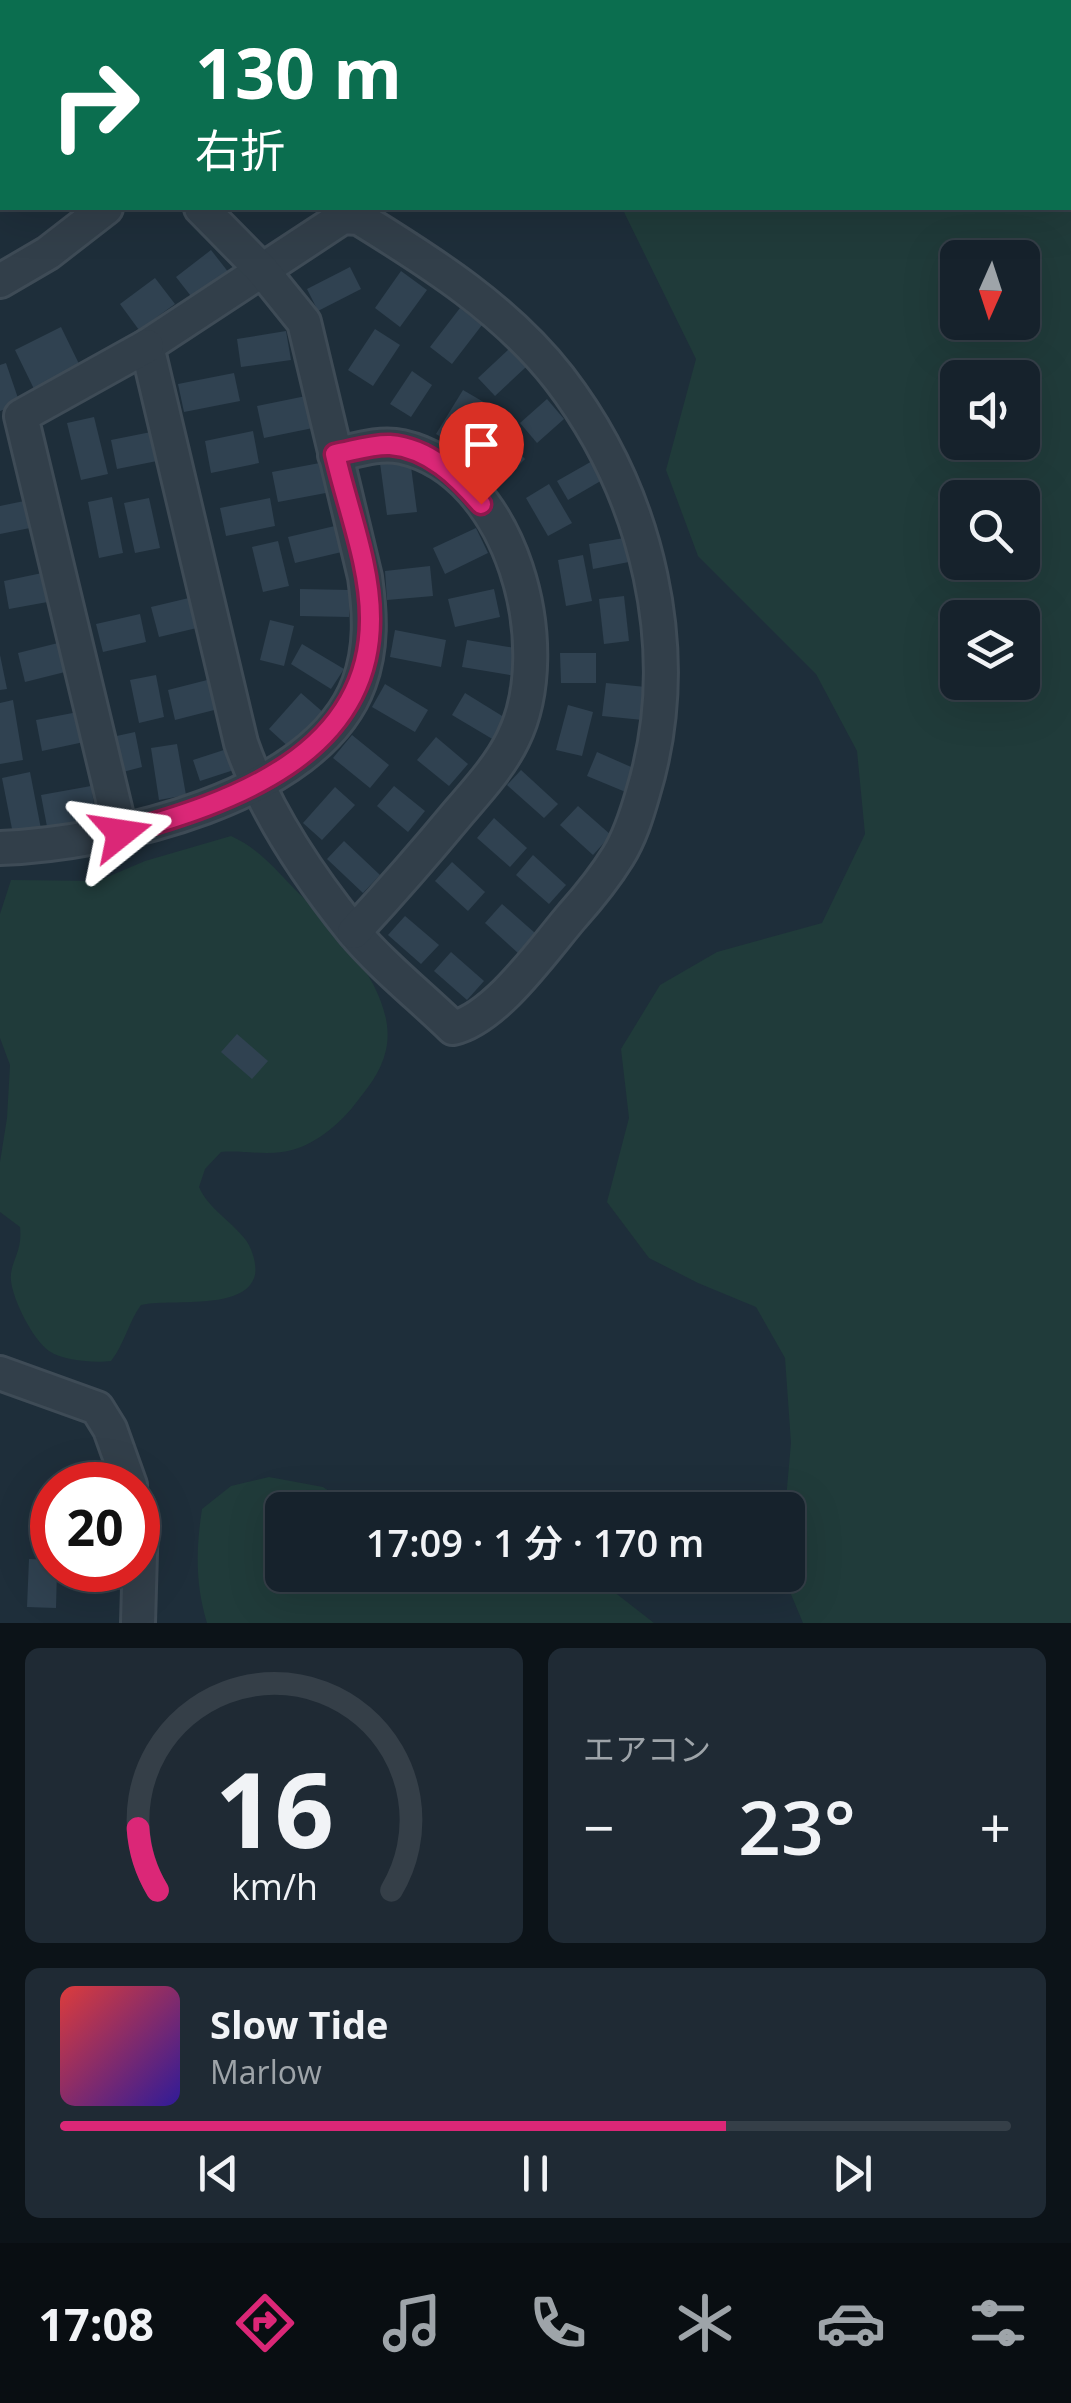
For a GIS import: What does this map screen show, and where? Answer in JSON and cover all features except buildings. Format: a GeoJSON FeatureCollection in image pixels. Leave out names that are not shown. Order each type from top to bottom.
{"type":"FeatureCollection","features":[{"type":"Feature","properties":{"kind":"street"},"geometry":{"type":"LineString","coordinates":[[0,281],[48,254],[103,210]]}},
{"type":"Feature","properties":{"kind":"street"},"geometry":{"type":"LineString","coordinates":[[0,848],[50,846],[121,833],[176,818],[280,773],[329,732],[359,684],[370,618],[366,577],[304,322],[262,270],[202,210]]}},
{"type":"Feature","properties":{"kind":"street"},"geometry":{"type":"LineString","coordinates":[[121,833],[10,419],[147,346],[343,217],[359,218],[468,290],[514,328],[558,378],[598,438],[630,502],[648,562],[659,626],[662,690],[656,752],[636,816],[619,854],[520,977],[471,1024],[453,1028],[354,932],[300,858],[255,783],[241,742],[147,346]]}},
{"type":"Feature","properties":{"kind":"street"},"geometry":{"type":"LineString","coordinates":[[335,454],[386,444],[406,448],[462,481],[500,528],[517,569],[533,660],[528,705],[512,742],[458,814],[354,932]]}},
{"type":"Feature","properties":{"kind":"street"},"geometry":{"type":"LineString","coordinates":[[0,1373],[96,1408],[110,1428],[122,1462]]}},
{"type":"Feature","properties":{"kind":"street"},"geometry":{"type":"LineString","coordinates":[[138,1623],[139,1592]]}},
{"type":"Feature","properties":{"kind":"green space"},"geometry":{"type":"Polygon","coordinates":[[[623,210],[1071,210],[1071,1623],[803,1623],[790,1592],[805,1592],[805,1492],[787,1492],[791,1443],[785,1358],[756,1307],[649,1258],[607,1202],[629,1118],[621,1049],[660,985],[717,952],[822,923],[865,834],[857,751],[816,674],[698,556],[666,470],[696,359],[623,210]]]}},
{"type":"Feature","properties":{"kind":"green space"},"geometry":{"type":"Polygon","coordinates":[[[231,836],[271,865],[335,930],[364,968],[383,1009],[387,1030],[384,1058],[352,1108],[321,1136],[282,1152],[221,1152],[205,1169],[199,1187],[203,1194],[252,1251],[255,1275],[249,1287],[222,1299],[141,1305],[111,1361],[63,1357],[43,1346],[20,1309],[11,1274],[20,1244],[20,1227],[0,1212],[0,1162],[10,1065],[0,1038],[0,914],[11,880],[98,881],[145,861],[231,836]]]}},
{"type":"Feature","properties":{"kind":"green space"},"geometry":{"type":"Polygon","coordinates":[[[269,1477],[323,1487],[330,1492],[265,1492],[265,1592],[614,1592],[654,1623],[207,1623],[198,1566],[202,1509],[231,1486],[269,1477]]]}},
{"type":"Feature","properties":{"kind":"route"},"geometry":{"type":"LineString","coordinates":[[121,833],[176,818],[280,773],[329,732],[346,709],[359,684],[367,654],[370,618],[366,577],[335,454],[386,444],[406,448],[445,468],[481,504]]}}]}
